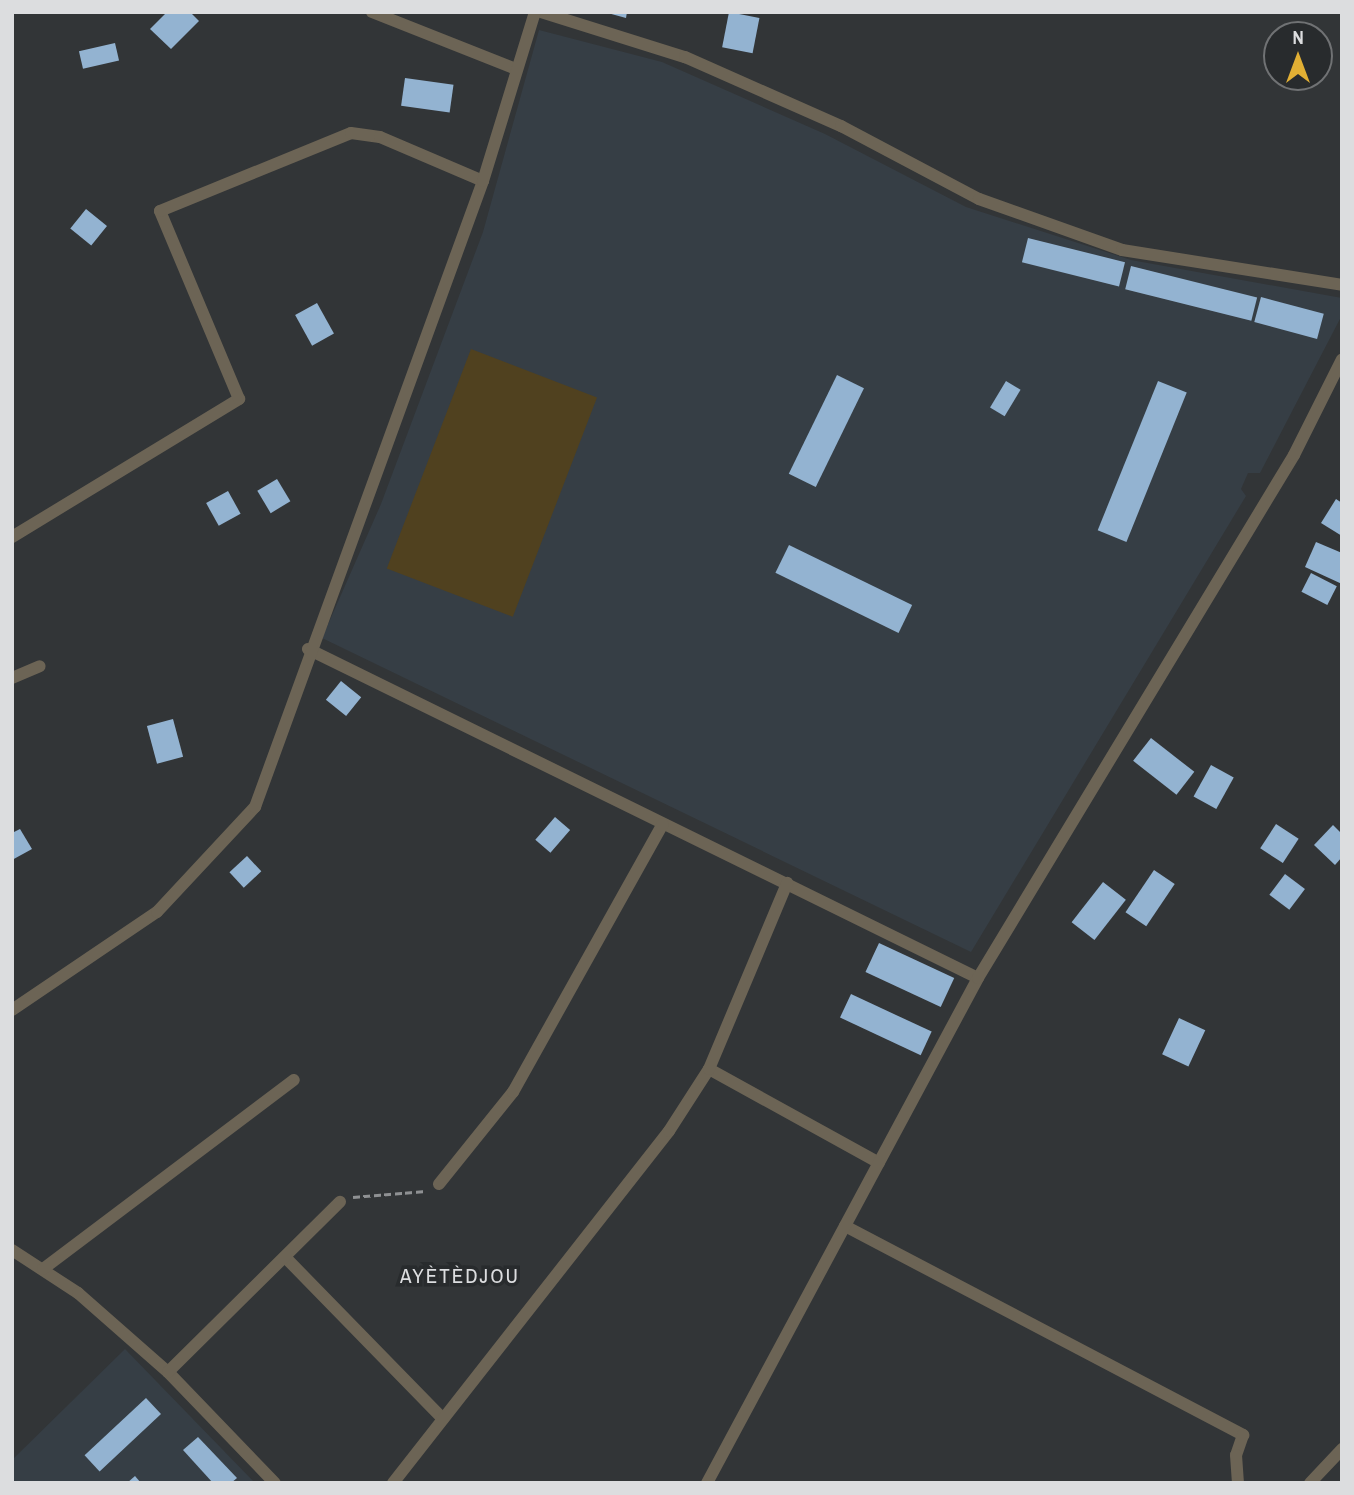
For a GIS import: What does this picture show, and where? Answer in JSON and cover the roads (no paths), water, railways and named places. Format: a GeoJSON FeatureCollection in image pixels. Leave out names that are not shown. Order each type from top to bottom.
{"type":"FeatureCollection","features":[{"type":"Feature","properties":{"kind":"street"},"geometry":{"type":"LineString","coordinates":[[372,12],[516,69]]}},
{"type":"Feature","properties":{"kind":"street"},"geometry":{"type":"LineString","coordinates":[[12,1010],[157,912],[234,835],[266,784],[308,649],[482,181],[535,12]]}},
{"type":"Feature","properties":{"kind":"street"},"geometry":{"type":"LineString","coordinates":[[541,12],[685,57],[841,126],[979,200],[1097,241],[1149,256],[1342,285]]}},
{"type":"Feature","properties":{"kind":"street"},"geometry":{"type":"LineString","coordinates":[[12,537],[239,398],[160,211],[351,133],[380,137],[482,181]]}},
{"type":"Feature","properties":{"kind":"street"},"geometry":{"type":"LineString","coordinates":[[707,1483],[978,978],[1280,478],[1342,359]]}},
{"type":"Feature","properties":{"kind":"street"},"geometry":{"type":"LineString","coordinates":[[308,649],[978,978]]}},
{"type":"Feature","properties":{"kind":"street"},"geometry":{"type":"LineString","coordinates":[[12,678],[40,666]]}},
{"type":"Feature","properties":{"kind":"street"},"geometry":{"type":"LineString","coordinates":[[439,1184],[525,1074],[663,824]]}},
{"type":"Feature","properties":{"kind":"street"},"geometry":{"type":"LineString","coordinates":[[393,1483],[635,1177],[709,1069],[787,883]]}},
{"type":"Feature","properties":{"kind":"street"},"geometry":{"type":"LineString","coordinates":[[709,1069],[879,1163]]}},
{"type":"Feature","properties":{"kind":"street"},"geometry":{"type":"LineString","coordinates":[[43,1269],[295,1080]]}},
{"type":"Feature","properties":{"kind":"street"},"geometry":{"type":"LineString","coordinates":[[168,1372],[340,1202]]}},
{"type":"Feature","properties":{"kind":"street"},"geometry":{"type":"LineString","coordinates":[[845,1226],[1244,1435],[1236,1455],[1238,1483]]}},
{"type":"Feature","properties":{"kind":"street"},"geometry":{"type":"LineString","coordinates":[[12,1250],[43,1269],[168,1372],[275,1483]]}},
{"type":"Feature","properties":{"kind":"street"},"geometry":{"type":"LineString","coordinates":[[285,1257],[443,1419]]}},
{"type":"Feature","properties":{"kind":"street"},"geometry":{"type":"LineString","coordinates":[[1310,1483],[1342,1449]]}},
{"type":"Feature","properties":{"kind":"district","name":"AYÈTÈDJOU"},"geometry":{"type":"Point","coordinates":[460,1276]}}]}
